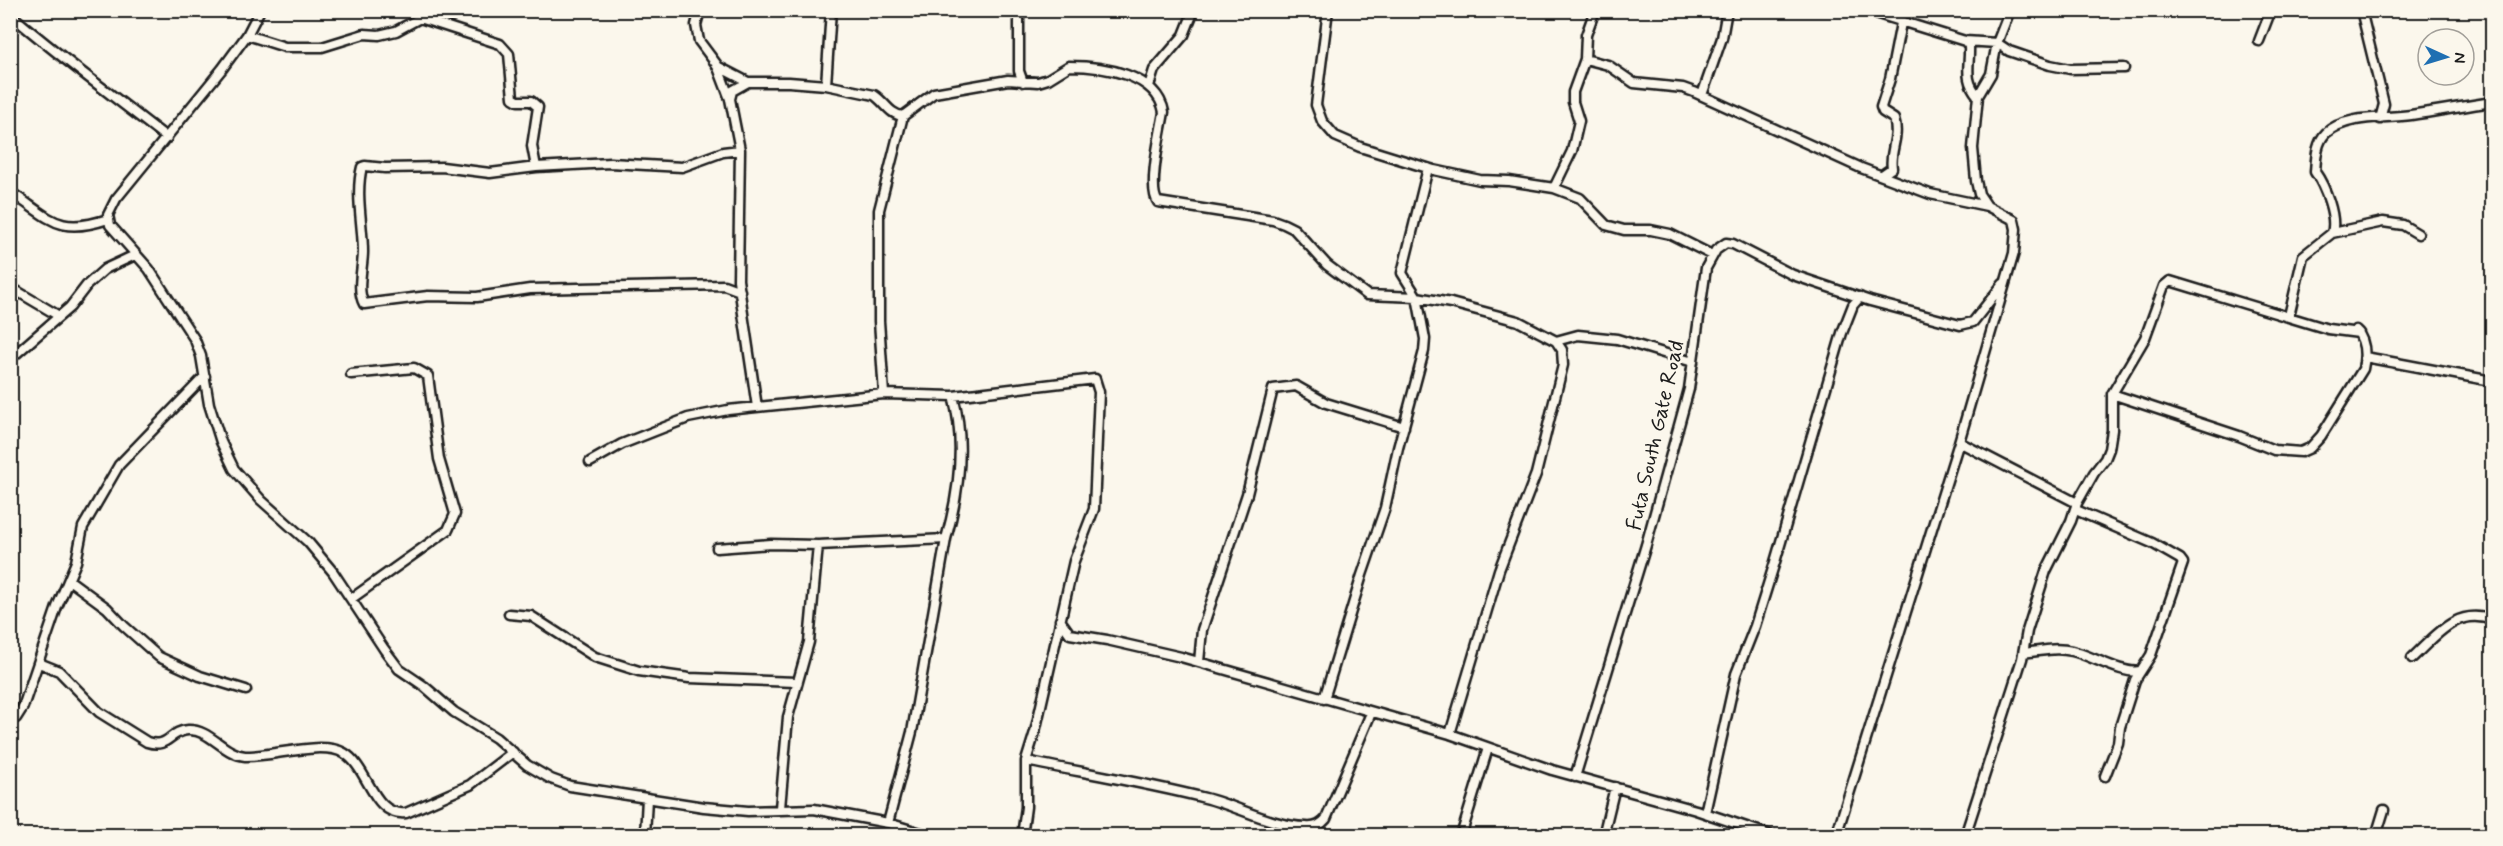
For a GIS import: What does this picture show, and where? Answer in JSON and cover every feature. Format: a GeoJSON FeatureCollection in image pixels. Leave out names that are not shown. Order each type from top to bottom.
{"type":"FeatureCollection","features":[{"type":"Feature","properties":{"kind":"street"},"geometry":{"type":"LineString","coordinates":[[260,10],[247,35],[116,199],[109,211],[108,219],[135,255],[149,269],[195,340],[205,376],[209,404],[221,442],[234,469],[261,500],[308,542],[399,669],[424,686],[454,712],[496,738],[527,765],[550,779],[570,786],[748,811],[780,808],[814,809],[888,823],[931,836]]}},
{"type":"Feature","properties":{"kind":"street"},"geometry":{"type":"LineString","coordinates":[[700,10],[696,25],[699,41],[717,65],[730,99],[740,150],[738,280],[757,407]]}},
{"type":"Feature","properties":{"kind":"street"},"geometry":{"type":"LineString","coordinates":[[826,85],[831,10]]}},
{"type":"Feature","properties":{"kind":"street"},"geometry":{"type":"LineString","coordinates":[[1019,10],[1019,71],[1023,82]]}},
{"type":"Feature","properties":{"kind":"street"},"geometry":{"type":"LineString","coordinates":[[1149,86],[1154,70],[1184,35],[1194,10]]}},
{"type":"Feature","properties":{"kind":"street"},"geometry":{"type":"LineString","coordinates":[[1328,10],[1316,94],[1317,113],[1335,136],[1343,141],[1428,168],[1480,180],[1509,181],[1554,188],[1580,198],[1606,225],[1624,230],[1651,230],[1670,234],[1712,255],[1726,243],[1733,244],[1793,274],[1860,297],[1960,325],[1973,322],[2007,278]]}},
{"type":"Feature","properties":{"kind":"street"},"geometry":{"type":"LineString","coordinates":[[1554,188],[1572,151],[1579,121],[1573,102],[1573,92],[1585,59],[1586,35],[1595,10]]}},
{"type":"Feature","properties":{"kind":"street"},"geometry":{"type":"LineString","coordinates":[[1702,95],[1722,38],[1728,10]]}},
{"type":"Feature","properties":{"kind":"street"},"geometry":{"type":"LineString","coordinates":[[1865,10],[1965,41],[1997,43],[2009,51],[2050,65],[2094,70],[2124,68]]}},
{"type":"Feature","properties":{"kind":"street"},"geometry":{"type":"LineString","coordinates":[[1987,206],[1979,194],[1973,148],[1978,96],[1991,74],[1997,43],[2010,10]]}},
{"type":"Feature","properties":{"kind":"street"},"geometry":{"type":"LineString","coordinates":[[2259,41],[2271,10]]}},
{"type":"Feature","properties":{"kind":"street"},"geometry":{"type":"LineString","coordinates":[[2361,10],[2384,104],[2380,119]]}},
{"type":"Feature","properties":{"kind":"street"},"geometry":{"type":"LineString","coordinates":[[10,14],[167,138]]}},
{"type":"Feature","properties":{"kind":"street"},"geometry":{"type":"LineString","coordinates":[[247,35],[285,46],[322,47],[364,34],[396,31],[420,18],[500,44],[509,54],[513,98],[531,100],[538,107],[532,146],[536,167]]}},
{"type":"Feature","properties":{"kind":"street"},"geometry":{"type":"LineString","coordinates":[[1882,175],[1892,168],[1890,161],[1897,132],[1894,118],[1883,112],[1881,107],[1890,79],[1901,23]]}},
{"type":"Feature","properties":{"kind":"street"},"geometry":{"type":"LineString","coordinates":[[1965,41],[1969,46],[1966,70],[1968,79],[1978,96]]}},
{"type":"Feature","properties":{"kind":"street"},"geometry":{"type":"LineString","coordinates":[[1585,59],[1608,65],[1634,83],[1683,88],[1702,95],[1861,168],[1930,194],[1987,206],[2014,220],[2016,229],[2014,254],[1959,442],[1836,836]]}},
{"type":"Feature","properties":{"kind":"street"},"geometry":{"type":"LineString","coordinates":[[717,65],[748,82],[826,85],[874,95],[881,99],[893,114],[903,116]]}},
{"type":"Feature","properties":{"kind":"street"},"geometry":{"type":"LineString","coordinates":[[884,394],[879,321],[879,210],[903,116],[934,93],[1008,80],[1038,82],[1048,79],[1062,68],[1077,66],[1118,72],[1149,86],[1159,98],[1164,112],[1153,181],[1154,194],[1158,202],[1273,220],[1294,229],[1327,265],[1360,291],[1372,296],[1417,297],[1451,303],[1518,321],[1556,341],[1562,350],[1563,366],[1536,474],[1499,570],[1450,734]]}},
{"type":"Feature","properties":{"kind":"street"},"geometry":{"type":"LineString","coordinates":[[730,99],[732,91],[748,82]]}},
{"type":"Feature","properties":{"kind":"street"},"geometry":{"type":"LineString","coordinates":[[2332,233],[2334,220],[2331,209],[2321,181],[2315,172],[2318,148],[2327,133],[2338,126],[2367,118],[2380,119],[2493,102]]}},
{"type":"Feature","properties":{"kind":"street"},"geometry":{"type":"LineString","coordinates":[[740,150],[723,152],[682,167],[610,163],[536,167],[490,173],[442,167],[362,167],[360,199],[363,252],[362,301],[368,304],[399,298],[477,297],[530,289],[724,285],[740,291]]}},
{"type":"Feature","properties":{"kind":"street"},"geometry":{"type":"LineString","coordinates":[[1324,699],[1362,574],[1385,508],[1425,339],[1417,297],[1402,273],[1428,168]]}},
{"type":"Feature","properties":{"kind":"street"},"geometry":{"type":"LineString","coordinates":[[10,192],[56,224],[72,227],[90,225],[108,219]]}},
{"type":"Feature","properties":{"kind":"street"},"geometry":{"type":"LineString","coordinates":[[2289,316],[2303,256],[2332,233],[2383,222],[2403,225],[2418,234]]}},
{"type":"Feature","properties":{"kind":"street"},"geometry":{"type":"LineString","coordinates":[[10,358],[70,308],[87,285],[105,269],[135,255]]}},
{"type":"Feature","properties":{"kind":"street","name":"Futa South Gate Road"},"geometry":{"type":"LineString","coordinates":[[1575,777],[1646,545],[1689,389],[1706,268],[1712,255]]}},
{"type":"Feature","properties":{"kind":"street"},"geometry":{"type":"LineString","coordinates":[[1965,836],[2024,652],[2046,571],[2076,506],[2094,473],[2105,459],[2112,430],[2112,394],[2149,329],[2164,286],[2170,281],[2328,329],[2359,333],[2356,330],[2359,333],[2363,342],[2365,357],[2363,369],[2321,436],[2301,452],[2274,450],[2112,394]]}},
{"type":"Feature","properties":{"kind":"street"},"geometry":{"type":"LineString","coordinates":[[10,287],[59,315]]}},
{"type":"Feature","properties":{"kind":"street"},"geometry":{"type":"LineString","coordinates":[[1705,813],[1736,674],[1772,573],[1842,333],[1860,297]]}},
{"type":"Feature","properties":{"kind":"street"},"geometry":{"type":"LineString","coordinates":[[1556,341],[1578,335],[1608,338],[1694,362]]}},
{"type":"Feature","properties":{"kind":"street"},"geometry":{"type":"LineString","coordinates":[[2365,357],[2493,381]]}},
{"type":"Feature","properties":{"kind":"street"},"geometry":{"type":"LineString","coordinates":[[351,374],[414,368],[428,376],[439,459],[455,514],[448,530],[351,599]]}},
{"type":"Feature","properties":{"kind":"street"},"geometry":{"type":"LineString","coordinates":[[10,721],[16,718],[23,707],[76,562],[83,526],[109,478],[205,376]]}},
{"type":"Feature","properties":{"kind":"street"},"geometry":{"type":"LineString","coordinates":[[590,462],[622,444],[688,418],[757,407],[884,394],[953,396],[1095,379],[1098,383],[1097,476],[1094,509],[1074,561],[1035,732],[1026,760],[1026,807],[1022,836]]}},
{"type":"Feature","properties":{"kind":"street"},"geometry":{"type":"LineString","coordinates":[[1199,662],[1202,630],[1247,494],[1273,389],[1296,386],[1326,403],[1404,427]]}},
{"type":"Feature","properties":{"kind":"street"},"geometry":{"type":"LineString","coordinates":[[888,823],[912,732],[946,539],[954,509],[960,455],[958,411],[953,396]]}},
{"type":"Feature","properties":{"kind":"street"},"geometry":{"type":"LineString","coordinates":[[1959,442],[2076,506],[2151,543],[2183,563],[2151,655],[2135,680],[2120,728],[2118,743],[2105,776]]}},
{"type":"Feature","properties":{"kind":"street"},"geometry":{"type":"LineString","coordinates":[[717,548],[771,544],[818,545],[946,539]]}},
{"type":"Feature","properties":{"kind":"street"},"geometry":{"type":"LineString","coordinates":[[780,808],[788,717],[809,642],[818,545]]}},
{"type":"Feature","properties":{"kind":"street"},"geometry":{"type":"LineString","coordinates":[[69,579],[107,608],[159,657],[200,675],[246,690]]}},
{"type":"Feature","properties":{"kind":"street"},"geometry":{"type":"LineString","coordinates":[[509,614],[531,616],[595,657],[639,671],[689,678],[796,682]]}},
{"type":"Feature","properties":{"kind":"street"},"geometry":{"type":"LineString","coordinates":[[2412,658],[2450,624],[2461,618],[2471,615],[2493,620]]}},
{"type":"Feature","properties":{"kind":"street"},"geometry":{"type":"LineString","coordinates":[[1060,620],[1070,634]]}},
{"type":"Feature","properties":{"kind":"street"},"geometry":{"type":"LineString","coordinates":[[1054,645],[1070,634],[1107,640],[1199,662],[1450,734],[1575,777],[1705,813],[1773,836]]}},
{"type":"Feature","properties":{"kind":"street"},"geometry":{"type":"LineString","coordinates":[[2024,652],[2057,649],[2071,651],[2136,672],[2140,671]]}},
{"type":"Feature","properties":{"kind":"street"},"geometry":{"type":"LineString","coordinates":[[39,663],[59,671],[99,712],[155,745],[162,745],[178,732],[192,730],[199,731],[232,753],[241,755],[259,756],[320,748],[333,748],[345,753],[356,763],[375,796],[385,807],[398,814],[406,813],[470,785],[513,752]]}},
{"type":"Feature","properties":{"kind":"street"},"geometry":{"type":"LineString","coordinates":[[1026,760],[1067,771],[1134,781],[1207,799],[1290,825],[1316,826],[1326,819],[1371,713]]}},
{"type":"Feature","properties":{"kind":"street"},"geometry":{"type":"LineString","coordinates":[[1461,836],[1488,748]]}},
{"type":"Feature","properties":{"kind":"street"},"geometry":{"type":"LineString","coordinates":[[1603,836],[1615,787]]}},
{"type":"Feature","properties":{"kind":"street"},"geometry":{"type":"LineString","coordinates":[[645,836],[647,798]]}},
{"type":"Feature","properties":{"kind":"street"},"geometry":{"type":"LineString","coordinates":[[2376,836],[2384,810]]}}]}
